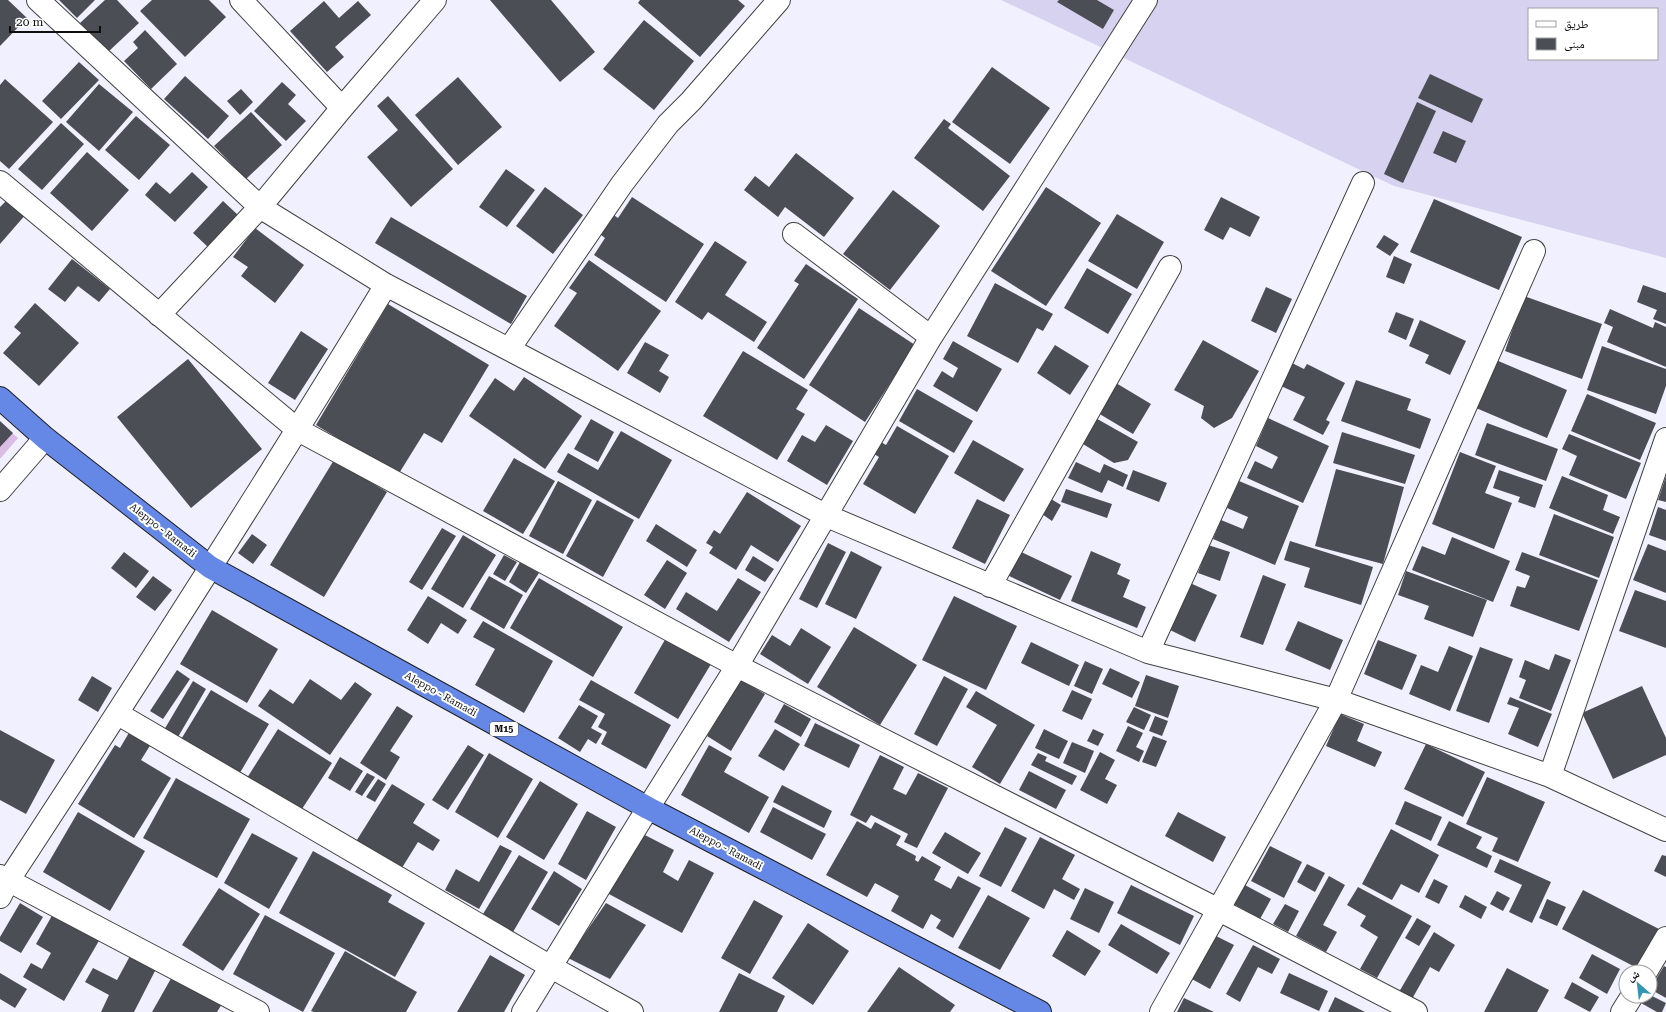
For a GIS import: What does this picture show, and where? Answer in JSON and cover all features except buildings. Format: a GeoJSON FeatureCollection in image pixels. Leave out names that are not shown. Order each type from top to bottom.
{"type":"FeatureCollection","features":[{"type":"Feature","properties":{"kind":"highway","name":"Aleppo - Ramadi"},"geometry":{"type":"LineString","coordinates":[[0,398],[45,438],[210,567],[648,808],[1040,1012]]}},
{"type":"Feature","properties":{"kind":"street"},"geometry":{"type":"LineString","coordinates":[[38,0],[260,207],[386,286],[827,516],[1148,652],[1336,700],[1550,776],[1666,830]]}},
{"type":"Feature","properties":{"kind":"street"},"geometry":{"type":"LineString","coordinates":[[241,0],[342,108]]}},
{"type":"Feature","properties":{"kind":"street"},"geometry":{"type":"LineString","coordinates":[[159,315],[260,207],[342,108],[435,0]]}},
{"type":"Feature","properties":{"kind":"street"},"geometry":{"type":"LineString","coordinates":[[509,349],[622,184],[664,130],[779,0]]}},
{"type":"Feature","properties":{"kind":"street"},"geometry":{"type":"LineString","coordinates":[[523,1012],[648,808],[738,666],[931,337],[1146,0]]}},
{"type":"Feature","properties":{"kind":"street"},"geometry":{"type":"LineString","coordinates":[[0,182],[298,430],[738,666],[1219,910],[1416,1012]]}},
{"type":"Feature","properties":{"kind":"street"},"geometry":{"type":"LineString","coordinates":[[1148,652],[1363,183]]}},
{"type":"Feature","properties":{"kind":"street"},"geometry":{"type":"LineString","coordinates":[[794,234],[931,337]]}},
{"type":"Feature","properties":{"kind":"street"},"geometry":{"type":"LineString","coordinates":[[1161,1012],[1336,700],[1534,251]]}},
{"type":"Feature","properties":{"kind":"street"},"geometry":{"type":"LineString","coordinates":[[990,586],[1170,267]]}},
{"type":"Feature","properties":{"kind":"street"},"geometry":{"type":"LineString","coordinates":[[258,1012],[3,885],[118,714],[298,430],[386,286]]}},
{"type":"Feature","properties":{"kind":"street"},"geometry":{"type":"LineString","coordinates":[[0,490],[45,438]]}},
{"type":"Feature","properties":{"kind":"street"},"geometry":{"type":"LineString","coordinates":[[1550,776],[1666,439]]}},
{"type":"Feature","properties":{"kind":"street"},"geometry":{"type":"LineString","coordinates":[[118,714],[551,967],[632,1012]]}},
{"type":"Feature","properties":{"kind":"street"},"geometry":{"type":"LineString","coordinates":[[1651,964],[1666,938]]}},
{"type":"Feature","properties":{"kind":"shaded area"},"geometry":{"type":"Polygon","coordinates":[[[1001,0],[1666,0],[1666,258],[1394,186],[1001,0]]]}},
{"type":"Feature","properties":{"kind":"shaded area"},"geometry":{"type":"Polygon","coordinates":[[[0,423],[18,438],[0,459],[0,423]]]}}]}
